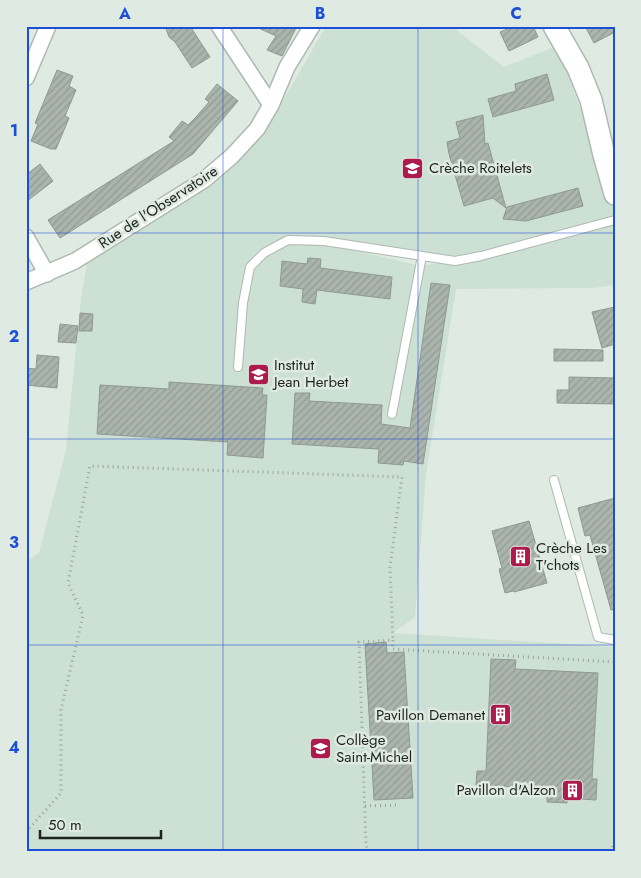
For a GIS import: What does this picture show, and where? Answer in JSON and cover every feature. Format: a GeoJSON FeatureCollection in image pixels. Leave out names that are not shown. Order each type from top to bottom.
{"type":"FeatureCollection","features":[{"type":"Feature","properties":{"kind":"main road"},"geometry":{"type":"LineString","coordinates":[[554,26],[578,68],[591,100],[615,194]]}},
{"type":"Feature","properties":{"kind":"street"},"geometry":{"type":"LineString","coordinates":[[26,78],[48,26]]}},
{"type":"Feature","properties":{"kind":"street"},"geometry":{"type":"LineString","coordinates":[[219,26],[271,105]]}},
{"type":"Feature","properties":{"kind":"street","name":"Rue de l'Observatoire"},"geometry":{"type":"LineString","coordinates":[[26,282],[75,261],[204,180],[232,156],[257,129],[271,105],[287,67],[312,26]]}},
{"type":"Feature","properties":{"kind":"street"},"geometry":{"type":"LineString","coordinates":[[26,237],[47,274]]}},
{"type":"Feature","properties":{"kind":"lane"},"geometry":{"type":"LineString","coordinates":[[238,367],[242,303],[250,267],[264,252],[288,240],[324,242],[455,261],[481,256],[615,220]]}},
{"type":"Feature","properties":{"kind":"lane"},"geometry":{"type":"LineString","coordinates":[[392,414],[422,256]]}},
{"type":"Feature","properties":{"kind":"lane"},"geometry":{"type":"LineString","coordinates":[[554,480],[598,636],[615,640]]}},
{"type":"Feature","properties":{"kind":"path"},"geometry":{"type":"LineString","coordinates":[[26,832],[62,792],[61,710],[83,615],[68,583],[90,466],[402,477],[390,567],[392,649],[615,662]]}},
{"type":"Feature","properties":{"kind":"path"},"geometry":{"type":"LineString","coordinates":[[369,852],[366,845],[359,642],[393,640]]}},
{"type":"Feature","properties":{"kind":"path"},"geometry":{"type":"LineString","coordinates":[[365,806],[400,805]]}},
{"type":"Feature","properties":{"kind":"path"},"geometry":{"type":"LineString","coordinates":[[611,852],[615,841]]}},
{"type":"Feature","properties":{"kind":"shaded area"},"geometry":{"type":"Polygon","coordinates":[[[326,26],[451,26],[504,67],[557,46],[615,201],[615,285],[594,288],[456,289],[426,474],[415,617],[393,633],[615,647],[615,852],[26,852],[26,562],[39,553],[66,450],[81,299],[88,257],[177,205],[263,135],[326,26]],[[325,243],[420,266],[467,258],[325,243]]]}},
{"type":"Feature","properties":{"kind":"building"},"geometry":{"type":"Polygon","coordinates":[[[165,26],[190,26],[210,57],[192,68],[175,42],[169,37],[165,26]]]}},
{"type":"Feature","properties":{"kind":"building"},"geometry":{"type":"Polygon","coordinates":[[[254,26],[297,26],[282,56],[267,50],[276,36],[254,26]]]}},
{"type":"Feature","properties":{"kind":"building"},"geometry":{"type":"Polygon","coordinates":[[[515,26],[533,26],[538,37],[509,51],[500,32],[515,26]]]}},
{"type":"Feature","properties":{"kind":"building"},"geometry":{"type":"Polygon","coordinates":[[[585,26],[615,26],[615,32],[594,43],[585,26]]]}},
{"type":"Feature","properties":{"kind":"building"},"geometry":{"type":"Polygon","coordinates":[[[57,70],[73,76],[69,86],[76,90],[65,116],[69,118],[56,149],[51,149],[31,141],[38,124],[35,123],[57,70]]]}},
{"type":"Feature","properties":{"kind":"building"},"geometry":{"type":"Polygon","coordinates":[[[547,74],[554,100],[493,117],[488,99],[516,91],[515,84],[547,74]]]}},
{"type":"Feature","properties":{"kind":"building"},"geometry":{"type":"Polygon","coordinates":[[[217,84],[238,101],[193,154],[60,238],[48,220],[174,141],[169,137],[182,121],[188,125],[196,117],[209,102],[205,99],[217,84]]]}},
{"type":"Feature","properties":{"kind":"building"},"geometry":{"type":"Polygon","coordinates":[[[483,115],[485,144],[488,143],[506,208],[493,198],[464,206],[449,154],[447,142],[460,138],[456,122],[483,115]]]}},
{"type":"Feature","properties":{"kind":"building"},"geometry":{"type":"Polygon","coordinates":[[[40,164],[53,181],[26,202],[26,175],[40,164]]]}},
{"type":"Feature","properties":{"kind":"building"},"geometry":{"type":"Polygon","coordinates":[[[578,188],[583,206],[526,221],[503,219],[507,207],[578,188]]]}},
{"type":"Feature","properties":{"kind":"building"},"geometry":{"type":"Polygon","coordinates":[[[308,258],[321,259],[320,268],[392,277],[390,299],[317,290],[315,304],[302,302],[303,289],[280,286],[282,261],[307,264],[308,258]]]}},
{"type":"Feature","properties":{"kind":"building"},"geometry":{"type":"Polygon","coordinates":[[[431,283],[450,285],[423,464],[404,461],[403,465],[378,463],[379,449],[292,444],[295,393],[310,393],[309,401],[382,405],[381,424],[410,428],[431,283]]]}},
{"type":"Feature","properties":{"kind":"building"},"geometry":{"type":"Polygon","coordinates":[[[615,307],[615,344],[602,348],[592,312],[615,307]]]}},
{"type":"Feature","properties":{"kind":"building"},"geometry":{"type":"Polygon","coordinates":[[[80,313],[93,314],[92,331],[79,331],[80,313]]]}},
{"type":"Feature","properties":{"kind":"building"},"geometry":{"type":"Polygon","coordinates":[[[60,324],[78,326],[76,343],[58,342],[60,324]]]}},
{"type":"Feature","properties":{"kind":"building"},"geometry":{"type":"Polygon","coordinates":[[[554,349],[603,350],[603,361],[554,361],[554,349]]]}},
{"type":"Feature","properties":{"kind":"building"},"geometry":{"type":"Polygon","coordinates":[[[37,355],[59,357],[57,388],[26,385],[26,368],[36,369],[37,355]]]}},
{"type":"Feature","properties":{"kind":"building"},"geometry":{"type":"Polygon","coordinates":[[[569,377],[615,378],[615,404],[557,403],[557,390],[569,390],[569,377]]]}},
{"type":"Feature","properties":{"kind":"building"},"geometry":{"type":"Polygon","coordinates":[[[169,382],[263,388],[262,395],[267,395],[263,458],[227,455],[228,442],[97,434],[100,385],[169,389],[169,382]]]}},
{"type":"Feature","properties":{"kind":"building"},"geometry":{"type":"Polygon","coordinates":[[[615,498],[615,609],[611,610],[590,535],[585,536],[578,508],[615,498]]]}},
{"type":"Feature","properties":{"kind":"building","name":"Crèche Les T'chots"},"geometry":{"type":"Polygon","coordinates":[[[529,521],[547,583],[505,593],[499,569],[502,568],[492,531],[529,521]]]}},
{"type":"Feature","properties":{"kind":"building"},"geometry":{"type":"Polygon","coordinates":[[[386,642],[387,653],[404,652],[413,798],[374,800],[365,644],[386,642]]]}},
{"type":"Feature","properties":{"kind":"building"},"geometry":{"type":"Polygon","coordinates":[[[491,659],[516,660],[515,669],[598,673],[592,779],[597,779],[596,800],[567,798],[567,803],[547,802],[547,788],[476,785],[477,771],[486,771],[491,659]]]}},
{"type":"Feature","properties":{"kind":"place","name":"Crèche Roitelets"},"geometry":{"type":"Point","coordinates":[413,168]}},
{"type":"Feature","properties":{"kind":"place","name":"Institut Jean Herbet"},"geometry":{"type":"Point","coordinates":[258,374]}},
{"type":"Feature","properties":{"kind":"place","name":"Crèche Les T'chots"},"geometry":{"type":"Point","coordinates":[520,557]}},
{"type":"Feature","properties":{"kind":"place","name":"Pavillon Demanet"},"geometry":{"type":"Point","coordinates":[501,715]}},
{"type":"Feature","properties":{"kind":"place","name":"Collège Saint-Michel"},"geometry":{"type":"Point","coordinates":[320,749]}},
{"type":"Feature","properties":{"kind":"place","name":"Pavillon d'Alzon"},"geometry":{"type":"Point","coordinates":[572,790]}}]}
